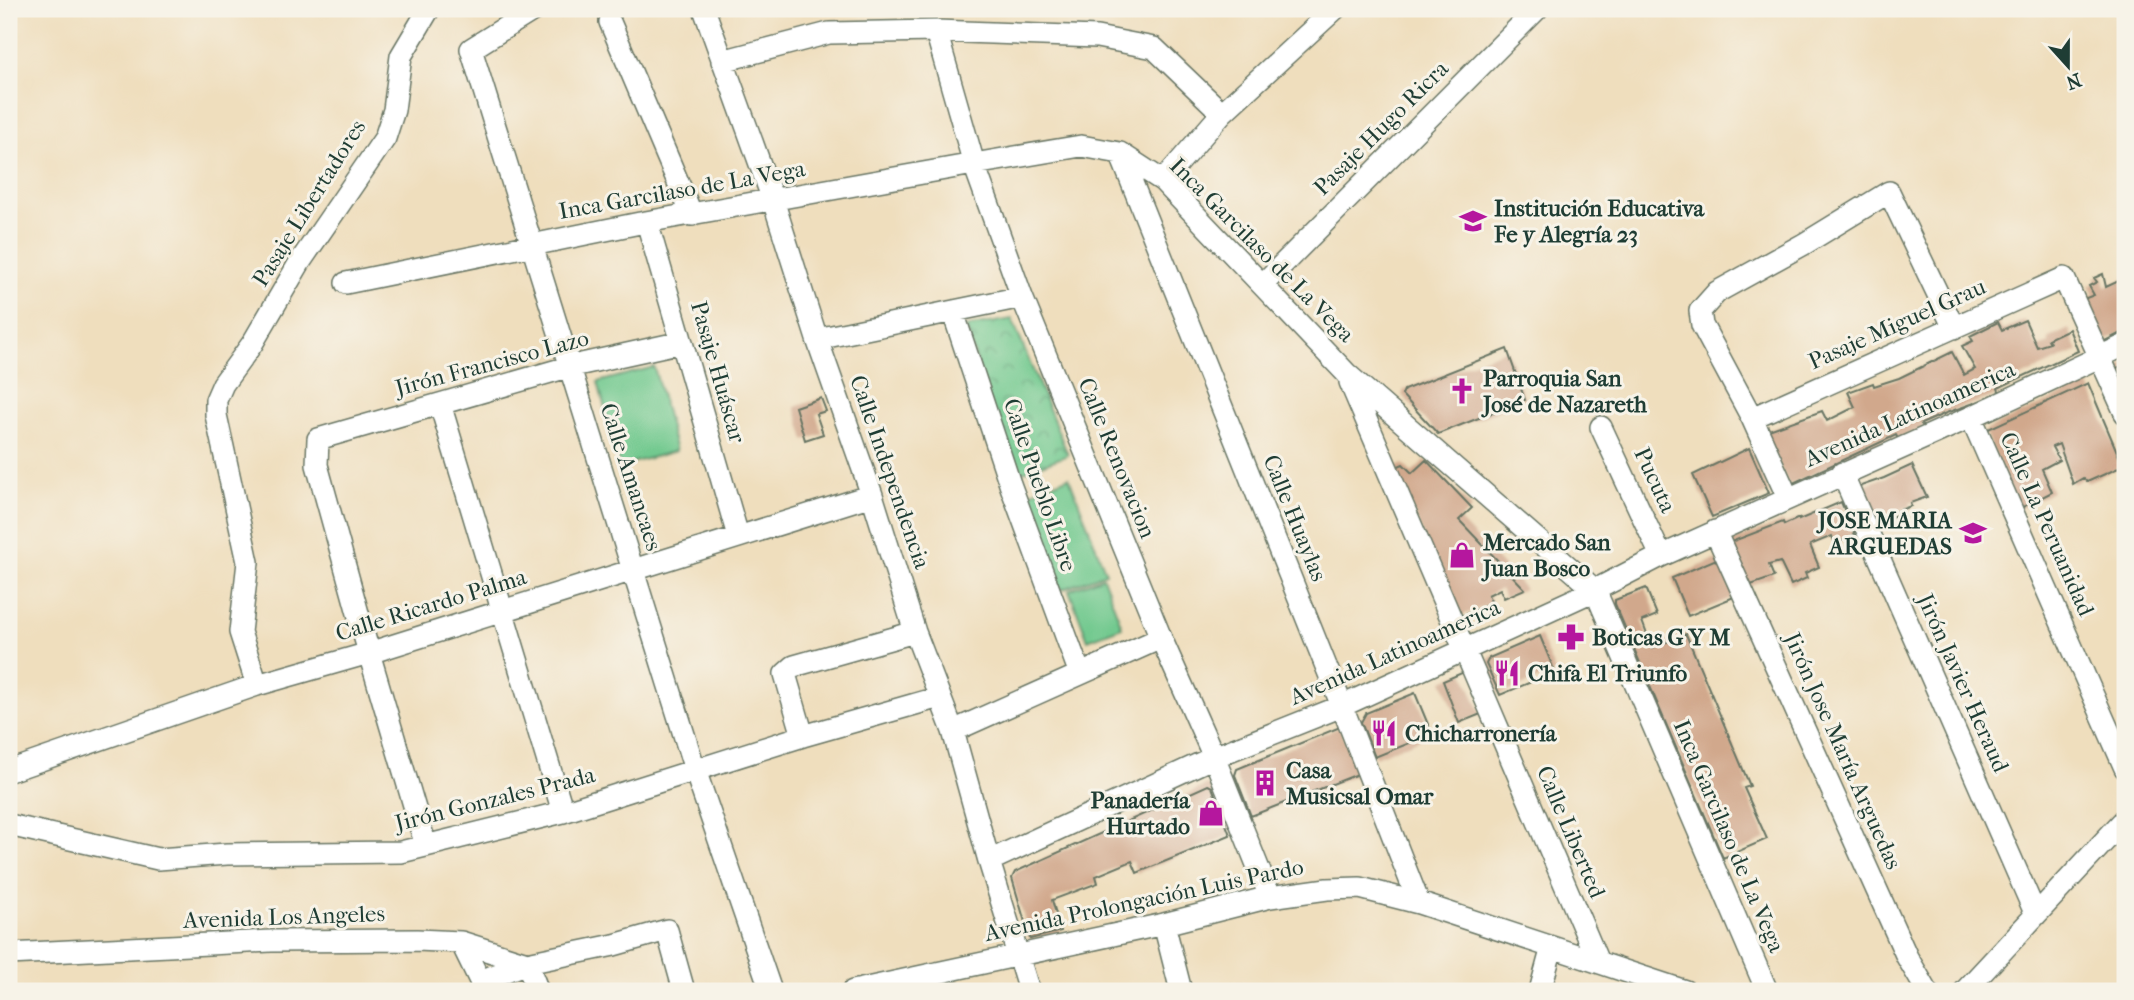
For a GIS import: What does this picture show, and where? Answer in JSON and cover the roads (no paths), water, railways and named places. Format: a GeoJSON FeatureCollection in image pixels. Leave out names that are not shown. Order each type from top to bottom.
{"type":"FeatureCollection","features":[{"type":"Feature","properties":{"kind":"street","name":"Pasaje Libertadores"},"geometry":{"type":"LineString","coordinates":[[257,685],[240,632],[248,562],[216,415],[216,400],[223,384],[252,344],[300,262],[385,138],[394,110],[401,56],[429,9]]}},
{"type":"Feature","properties":{"kind":"street","name":"Calle Amancaes"},"geometry":{"type":"LineString","coordinates":[[535,9],[471,48],[568,367],[767,990]]}},
{"type":"Feature","properties":{"kind":"street","name":"Calle Independencia"},"geometry":{"type":"LineString","coordinates":[[704,9],[773,200],[915,632],[953,731],[1029,991]]}},
{"type":"Feature","properties":{"kind":"street"},"geometry":{"type":"LineString","coordinates":[[1163,181],[1222,113],[1335,9]]}},
{"type":"Feature","properties":{"kind":"street","name":"Pasaje Hugo Ricra"},"geometry":{"type":"LineString","coordinates":[[1263,284],[1537,9]]}},
{"type":"Feature","properties":{"kind":"street"},"geometry":{"type":"LineString","coordinates":[[610,22],[692,215]]}},
{"type":"Feature","properties":{"kind":"street"},"geometry":{"type":"LineString","coordinates":[[722,61],[829,33],[936,31],[1097,37],[1154,48],[1222,113]]}},
{"type":"Feature","properties":{"kind":"street","name":"Calle Renovacion"},"geometry":{"type":"LineString","coordinates":[[936,31],[974,164],[1022,297],[1270,897]]}},
{"type":"Feature","properties":{"kind":"street","name":"Inca Garcilaso de La Vega"},"geometry":{"type":"LineString","coordinates":[[346,283],[648,222],[1081,146],[1120,153],[1163,181],[1347,374],[1595,590],[1767,991]]}},
{"type":"Feature","properties":{"kind":"street","name":"Calle Huaylas"},"geometry":{"type":"LineString","coordinates":[[1120,153],[1419,903]]}},
{"type":"Feature","properties":{"kind":"street"},"geometry":{"type":"LineString","coordinates":[[1788,498],[1752,418],[1702,326],[1700,311],[1717,292],[1804,244],[1889,192],[1954,328]]}},
{"type":"Feature","properties":{"kind":"street","name":"Pasaje Huáscar"},"geometry":{"type":"LineString","coordinates":[[648,222],[738,536]]}},
{"type":"Feature","properties":{"kind":"street","name":"Pasaje Miguel Grau"},"geometry":{"type":"LineString","coordinates":[[1752,418],[2064,278],[2099,357]]}},
{"type":"Feature","properties":{"kind":"street"},"geometry":{"type":"LineString","coordinates":[[817,339],[1022,297]]}},
{"type":"Feature","properties":{"kind":"street","name":"Calle Pueblo Libre"},"geometry":{"type":"LineString","coordinates":[[953,312],[1010,484],[1080,674]]}},
{"type":"Feature","properties":{"kind":"street","name":"Jirón Francisco Lazo"},"geometry":{"type":"LineString","coordinates":[[369,653],[317,465],[317,439],[568,367],[682,342]]}},
{"type":"Feature","properties":{"kind":"street","name":"Avenida Latinoamerica"},"geometry":{"type":"LineString","coordinates":[[989,861],[1214,757],[1342,706],[1466,650],[1715,531],[2125,345]]}},
{"type":"Feature","properties":{"kind":"street"},"geometry":{"type":"LineString","coordinates":[[2099,357],[2125,413]]}},
{"type":"Feature","properties":{"kind":"street","name":"Calle Liberted"},"geometry":{"type":"LineString","coordinates":[[1347,374],[1598,962]]}},
{"type":"Feature","properties":{"kind":"street"},"geometry":{"type":"LineString","coordinates":[[440,404],[564,812]]}},
{"type":"Feature","properties":{"kind":"street","name":"Calle La Peruanidad"},"geometry":{"type":"LineString","coordinates":[[1971,417],[2125,768]]}},
{"type":"Feature","properties":{"kind":"street","name":"Pucuta"},"geometry":{"type":"LineString","coordinates":[[1601,426],[1661,556]]}},
{"type":"Feature","properties":{"kind":"street","name":"Jirón Javier Heraud"},"geometry":{"type":"LineString","coordinates":[[1842,473],[2036,915]]}},
{"type":"Feature","properties":{"kind":"street","name":"Calle Ricardo Palma"},"geometry":{"type":"LineString","coordinates":[[9,771],[257,685],[369,653],[872,495]]}},
{"type":"Feature","properties":{"kind":"street","name":"Jirón Jose María Arguedas"},"geometry":{"type":"LineString","coordinates":[[1715,531],[1907,957],[1927,991]]}},
{"type":"Feature","properties":{"kind":"street"},"geometry":{"type":"LineString","coordinates":[[803,736],[785,674],[794,666],[915,632]]}},
{"type":"Feature","properties":{"kind":"street"},"geometry":{"type":"LineString","coordinates":[[953,731],[1161,638]]}},
{"type":"Feature","properties":{"kind":"street"},"geometry":{"type":"LineString","coordinates":[[369,653],[426,846]]}},
{"type":"Feature","properties":{"kind":"street","name":"Jirón Gonzales Prada"},"geometry":{"type":"LineString","coordinates":[[9,825],[158,859],[227,854],[401,852],[564,812],[803,736],[940,697]]}},
{"type":"Feature","properties":{"kind":"street"},"geometry":{"type":"LineString","coordinates":[[1965,991],[2125,819]]}},
{"type":"Feature","properties":{"kind":"street","name":"Avenida Prolongación Luis Pardo"},"geometry":{"type":"LineString","coordinates":[[853,991],[887,987],[1017,954],[1164,924],[1270,897],[1307,891],[1360,888],[1419,903],[1682,991]]}},
{"type":"Feature","properties":{"kind":"street"},"geometry":{"type":"LineString","coordinates":[[1164,924],[1181,991]]}},
{"type":"Feature","properties":{"kind":"street"},"geometry":{"type":"LineString","coordinates":[[461,942],[481,986],[527,962],[614,945],[667,930],[684,991]]}},
{"type":"Feature","properties":{"kind":"street","name":"Avenida Los Angeles"},"geometry":{"type":"LineString","coordinates":[[9,954],[271,941],[417,940],[461,942],[527,962]]}},
{"type":"Feature","properties":{"kind":"street"},"geometry":{"type":"LineString","coordinates":[[1540,991],[1552,947]]}},
{"type":"Feature","properties":{"kind":"street"},"geometry":{"type":"LineString","coordinates":[[527,962],[538,991]]}},
{"type":"Feature","properties":{"kind":"place","name":"Institución Educativa Fe y Alegría 23"},"geometry":{"type":"Point","coordinates":[1473,221]}},
{"type":"Feature","properties":{"kind":"place","name":"Parroquia San José de Nazareth"},"geometry":{"type":"Point","coordinates":[1462,391]}},
{"type":"Feature","properties":{"kind":"place","name":"JOSE MARIA ARGUEDAS"},"geometry":{"type":"Point","coordinates":[1973,533]}},
{"type":"Feature","properties":{"kind":"place","name":"Mercado San Juan Bosco"},"geometry":{"type":"Point","coordinates":[1462,555]}},
{"type":"Feature","properties":{"kind":"place","name":"Boticas G Y M"},"geometry":{"type":"Point","coordinates":[1571,637]}},
{"type":"Feature","properties":{"kind":"place","name":"Chifa El Triunfo"},"geometry":{"type":"Point","coordinates":[1507,673]}},
{"type":"Feature","properties":{"kind":"place","name":"Chicharronería"},"geometry":{"type":"Point","coordinates":[1384,733]}},
{"type":"Feature","properties":{"kind":"place","name":"Casa Musicsal Omar"},"geometry":{"type":"Point","coordinates":[1265,783]}},
{"type":"Feature","properties":{"kind":"place","name":"Panadería Hurtado"},"geometry":{"type":"Point","coordinates":[1211,813]}}]}
